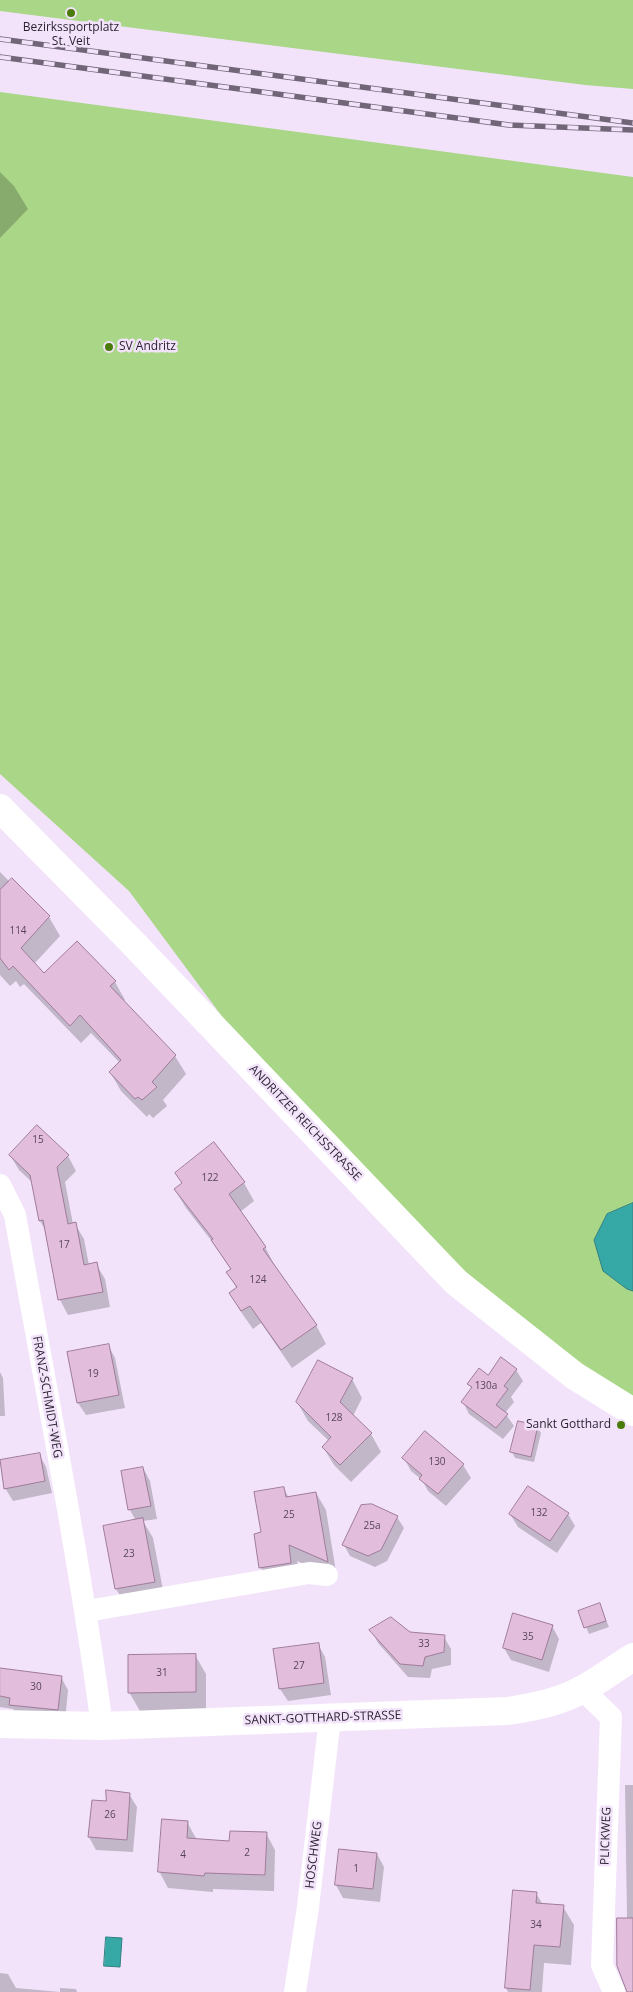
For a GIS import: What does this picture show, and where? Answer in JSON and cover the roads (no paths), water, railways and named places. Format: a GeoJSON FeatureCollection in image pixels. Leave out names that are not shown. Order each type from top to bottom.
{"type":"FeatureCollection","features":[{"type":"Feature","properties":{"kind":"street","name":"ANDRITZER REICHSSTRASSE"},"geometry":{"type":"LineString","coordinates":[[0,808],[130,940],[456,1282],[575,1376],[633,1412]]}},
{"type":"Feature","properties":{"kind":"street","name":"FRANZ-SCHMIDT-WEG"},"geometry":{"type":"LineString","coordinates":[[0,1185],[15,1216],[87,1611],[102,1726]]}},
{"type":"Feature","properties":{"kind":"street"},"geometry":{"type":"LineString","coordinates":[[87,1611],[309,1573],[327,1575]]}},
{"type":"Feature","properties":{"kind":"street","name":"SANKT-GOTTHARD-STRASSE"},"geometry":{"type":"LineString","coordinates":[[0,1724],[102,1726],[508,1711],[536,1707],[583,1690],[633,1657]]}},
{"type":"Feature","properties":{"kind":"street","name":"PLICKWEG"},"geometry":{"type":"LineString","coordinates":[[583,1690],[611,1717],[602,1965],[614,1992]]}},
{"type":"Feature","properties":{"kind":"street","name":"HOSCHWEG"},"geometry":{"type":"LineString","coordinates":[[295,1992],[308,1907],[330,1718]]}},
{"type":"Feature","properties":{"kind":"railway"},"geometry":{"type":"LineString","coordinates":[[0,39],[633,123]]}},
{"type":"Feature","properties":{"kind":"railway"},"geometry":{"type":"LineString","coordinates":[[0,57],[509,125],[633,130]]}},
{"type":"Feature","properties":{"kind":"place","name":"Bezirkssportplatz St. Veit"},"geometry":{"type":"Point","coordinates":[71,13]}},
{"type":"Feature","properties":{"kind":"place","name":"SV Andritz"},"geometry":{"type":"Point","coordinates":[109,347]}},
{"type":"Feature","properties":{"kind":"place","name":"Sankt Gotthard"},"geometry":{"type":"Point","coordinates":[621,1425]}}]}
